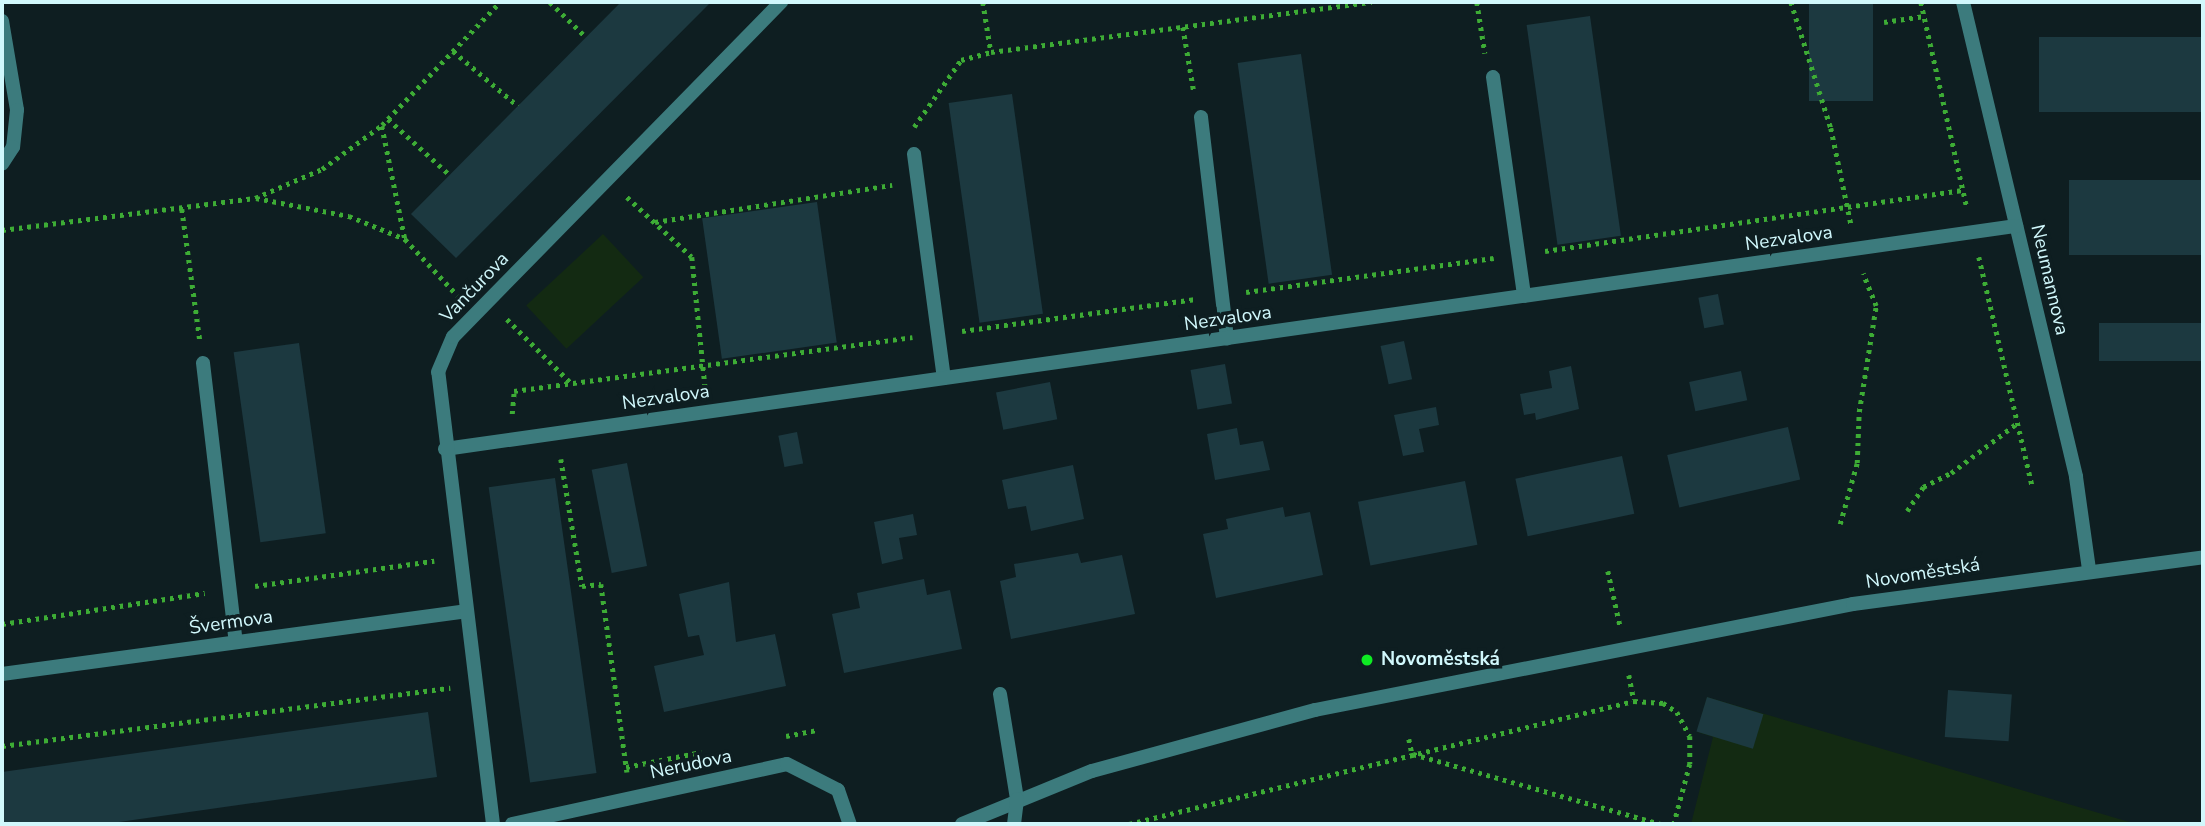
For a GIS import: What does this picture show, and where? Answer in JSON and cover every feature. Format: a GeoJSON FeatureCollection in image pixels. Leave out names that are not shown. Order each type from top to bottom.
{"type":"FeatureCollection","features":[{"type":"Feature","properties":{"kind":"street","name":"Vančurova"},"geometry":{"type":"LineString","coordinates":[[494,824],[445,449],[438,372],[453,337],[781,2]]}},
{"type":"Feature","properties":{"kind":"street","name":"Neumannova"},"geometry":{"type":"LineString","coordinates":[[1963,2],[2076,477],[2089,569]]}},
{"type":"Feature","properties":{"kind":"street"},"geometry":{"type":"LineString","coordinates":[[2,22],[17,110],[13,147],[2,164]]}},
{"type":"Feature","properties":{"kind":"street"},"geometry":{"type":"LineString","coordinates":[[1493,77],[1524,296]]}},
{"type":"Feature","properties":{"kind":"street"},"geometry":{"type":"LineString","coordinates":[[1201,117],[1227,338]]}},
{"type":"Feature","properties":{"kind":"street"},"geometry":{"type":"LineString","coordinates":[[914,154],[944,378]]}},
{"type":"Feature","properties":{"kind":"street","name":"Nezvalova"},"geometry":{"type":"LineString","coordinates":[[445,449],[2016,226]]}},
{"type":"Feature","properties":{"kind":"street"},"geometry":{"type":"LineString","coordinates":[[203,363],[236,642]]}},
{"type":"Feature","properties":{"kind":"street","name":"Novoměstská"},"geometry":{"type":"LineString","coordinates":[[962,824],[1017,799],[1092,771],[1315,710],[1840,606],[2089,569],[2203,556]]}},
{"type":"Feature","properties":{"kind":"street","name":"Švermova"},"geometry":{"type":"LineString","coordinates":[[2,674],[466,611]]}},
{"type":"Feature","properties":{"kind":"street"},"geometry":{"type":"LineString","coordinates":[[1000,694],[1017,799],[1014,824]]}},
{"type":"Feature","properties":{"kind":"street","name":"Nerudova"},"geometry":{"type":"LineString","coordinates":[[512,824],[787,764],[838,790],[850,824]]}},
{"type":"Feature","properties":{"kind":"path"},"geometry":{"type":"LineString","coordinates":[[2,230],[255,198],[322,169],[382,125],[500,2]]}},
{"type":"Feature","properties":{"kind":"path"},"geometry":{"type":"LineString","coordinates":[[550,2],[586,37]]}},
{"type":"Feature","properties":{"kind":"path"},"geometry":{"type":"LineString","coordinates":[[983,2],[991,52]]}},
{"type":"Feature","properties":{"kind":"path"},"geometry":{"type":"LineString","coordinates":[[914,154],[905,139],[961,60],[991,52],[1372,2]]}},
{"type":"Feature","properties":{"kind":"path"},"geometry":{"type":"LineString","coordinates":[[1477,2],[1487,70],[1493,77]]}},
{"type":"Feature","properties":{"kind":"path"},"geometry":{"type":"LineString","coordinates":[[1791,2],[1831,128],[1848,207]]}},
{"type":"Feature","properties":{"kind":"path"},"geometry":{"type":"LineString","coordinates":[[515,439],[510,399],[514,391],[1518,255],[1963,190],[1921,2]]}},
{"type":"Feature","properties":{"kind":"path"},"geometry":{"type":"LineString","coordinates":[[1884,22],[1925,16]]}},
{"type":"Feature","properties":{"kind":"path"},"geometry":{"type":"LineString","coordinates":[[1183,27],[1201,117]]}},
{"type":"Feature","properties":{"kind":"path"},"geometry":{"type":"LineString","coordinates":[[453,51],[518,106]]}},
{"type":"Feature","properties":{"kind":"path"},"geometry":{"type":"LineString","coordinates":[[388,119],[450,174]]}},
{"type":"Feature","properties":{"kind":"path"},"geometry":{"type":"LineString","coordinates":[[382,125],[405,239]]}},
{"type":"Feature","properties":{"kind":"path"},"geometry":{"type":"LineString","coordinates":[[608,179],[692,257],[703,365]]}},
{"type":"Feature","properties":{"kind":"path"},"geometry":{"type":"LineString","coordinates":[[654,222],[918,181]]}},
{"type":"Feature","properties":{"kind":"path"},"geometry":{"type":"LineString","coordinates":[[255,198],[349,216],[405,239],[462,299]]}},
{"type":"Feature","properties":{"kind":"path"},"geometry":{"type":"LineString","coordinates":[[182,209],[203,363]]}},
{"type":"Feature","properties":{"kind":"path"},"geometry":{"type":"LineString","coordinates":[[1973,233],[2032,485]]}},
{"type":"Feature","properties":{"kind":"path"},"geometry":{"type":"LineString","coordinates":[[1840,524],[1857,463],[1859,412],[1876,306],[1854,250]]}},
{"type":"Feature","properties":{"kind":"path"},"geometry":{"type":"LineString","coordinates":[[488,301],[571,383]]}},
{"type":"Feature","properties":{"kind":"path"},"geometry":{"type":"LineString","coordinates":[[1908,510],[1923,487],[1951,473],[2017,423]]}},
{"type":"Feature","properties":{"kind":"path"},"geometry":{"type":"LineString","coordinates":[[556,433],[582,586],[601,584],[626,767]]}},
{"type":"Feature","properties":{"kind":"path"},"geometry":{"type":"LineString","coordinates":[[2,624],[459,557]]}},
{"type":"Feature","properties":{"kind":"path"},"geometry":{"type":"LineString","coordinates":[[1608,571],[1633,701]]}},
{"type":"Feature","properties":{"kind":"path"},"geometry":{"type":"LineString","coordinates":[[2,746],[449,686],[451,700]]}},
{"type":"Feature","properties":{"kind":"path"},"geometry":{"type":"LineString","coordinates":[[1129,824],[1633,701],[1663,704],[1686,722],[1690,764],[1674,824]]}},
{"type":"Feature","properties":{"kind":"path"},"geometry":{"type":"LineString","coordinates":[[1409,739],[1412,753]]}},
{"type":"Feature","properties":{"kind":"path"},"geometry":{"type":"LineString","coordinates":[[1412,753],[1661,824]]}},
{"type":"Feature","properties":{"kind":"green space"},"geometry":{"type":"Polygon","coordinates":[[[603,234],[643,277],[566,349],[526,306],[603,234]]]}},
{"type":"Feature","properties":{"kind":"green space"},"geometry":{"type":"Polygon","coordinates":[[[1707,697],[2136,824],[1691,824],[1713,737],[1697,732],[1707,697]]]}},
{"type":"Feature","properties":{"kind":"building"},"geometry":{"type":"Polygon","coordinates":[[[621,2],[711,2],[456,258],[411,214],[621,2]]]}},
{"type":"Feature","properties":{"kind":"building"},"geometry":{"type":"Polygon","coordinates":[[[1809,2],[1873,2],[1873,101],[1809,101],[1809,2]]]}},
{"type":"Feature","properties":{"kind":"building"},"geometry":{"type":"Polygon","coordinates":[[[1590,16],[1621,236],[1558,245],[1527,25],[1590,16]]]}},
{"type":"Feature","properties":{"kind":"building"},"geometry":{"type":"Polygon","coordinates":[[[2039,37],[2203,37],[2203,112],[2039,112],[2039,37]]]}},
{"type":"Feature","properties":{"kind":"building"},"geometry":{"type":"Polygon","coordinates":[[[1301,54],[1332,275],[1269,284],[1238,63],[1301,54]]]}},
{"type":"Feature","properties":{"kind":"building"},"geometry":{"type":"Polygon","coordinates":[[[1012,94],[1043,314],[980,323],[949,103],[1012,94]]]}},
{"type":"Feature","properties":{"kind":"building"},"geometry":{"type":"Polygon","coordinates":[[[2069,180],[2203,180],[2203,255],[2069,255],[2069,180]]]}},
{"type":"Feature","properties":{"kind":"building"},"geometry":{"type":"Polygon","coordinates":[[[817,202],[837,343],[722,359],[702,218],[817,202]]]}},
{"type":"Feature","properties":{"kind":"building"},"geometry":{"type":"Polygon","coordinates":[[[1718,294],[1724,324],[1704,328],[1698,298],[1718,294]]]}},
{"type":"Feature","properties":{"kind":"building"},"geometry":{"type":"Polygon","coordinates":[[[2099,323],[2203,323],[2203,361],[2099,361],[2099,323]]]}},
{"type":"Feature","properties":{"kind":"building"},"geometry":{"type":"Polygon","coordinates":[[[1404,341],[1412,379],[1389,384],[1381,346],[1404,341]]]}},
{"type":"Feature","properties":{"kind":"building"},"geometry":{"type":"Polygon","coordinates":[[[299,343],[326,533],[260,542],[234,352],[299,343]]]}},
{"type":"Feature","properties":{"kind":"building"},"geometry":{"type":"Polygon","coordinates":[[[1225,364],[1232,403],[1197,409],[1191,370],[1225,364]]]}},
{"type":"Feature","properties":{"kind":"building"},"geometry":{"type":"Polygon","coordinates":[[[1571,366],[1579,409],[1536,420],[1535,413],[1524,415],[1520,394],[1552,388],[1549,371],[1571,366]]]}},
{"type":"Feature","properties":{"kind":"building"},"geometry":{"type":"Polygon","coordinates":[[[1741,371],[1747,400],[1695,411],[1689,382],[1741,371]]]}},
{"type":"Feature","properties":{"kind":"building"},"geometry":{"type":"Polygon","coordinates":[[[1050,382],[1057,419],[1003,430],[996,392],[1050,382]]]}},
{"type":"Feature","properties":{"kind":"building"},"geometry":{"type":"Polygon","coordinates":[[[1436,407],[1439,425],[1419,429],[1424,452],[1403,456],[1394,415],[1436,407]]]}},
{"type":"Feature","properties":{"kind":"building"},"geometry":{"type":"Polygon","coordinates":[[[1788,427],[1800,480],[1679,508],[1667,455],[1788,427]]]}},
{"type":"Feature","properties":{"kind":"building"},"geometry":{"type":"Polygon","coordinates":[[[1237,428],[1240,445],[1263,441],[1270,470],[1215,480],[1207,434],[1237,428]]]}},
{"type":"Feature","properties":{"kind":"building"},"geometry":{"type":"Polygon","coordinates":[[[797,432],[803,463],[784,467],[778,436],[797,432]]]}},
{"type":"Feature","properties":{"kind":"building"},"geometry":{"type":"Polygon","coordinates":[[[1622,456],[1634,514],[1528,536],[1515,479],[1622,456]]]}},
{"type":"Feature","properties":{"kind":"building"},"geometry":{"type":"Polygon","coordinates":[[[627,463],[647,566],[612,573],[592,470],[627,463]]]}},
{"type":"Feature","properties":{"kind":"building"},"geometry":{"type":"Polygon","coordinates":[[[1073,465],[1084,519],[1031,531],[1026,506],[1008,509],[1002,480],[1073,465]]]}},
{"type":"Feature","properties":{"kind":"building"},"geometry":{"type":"Polygon","coordinates":[[[555,478],[596,773],[530,782],[489,487],[555,478]]]}},
{"type":"Feature","properties":{"kind":"building"},"geometry":{"type":"Polygon","coordinates":[[[1465,481],[1477,545],[1370,566],[1358,502],[1465,481]]]}},
{"type":"Feature","properties":{"kind":"building"},"geometry":{"type":"Polygon","coordinates":[[[1283,507],[1285,517],[1310,512],[1323,575],[1216,598],[1203,534],[1228,529],[1226,519],[1283,507]]]}},
{"type":"Feature","properties":{"kind":"building"},"geometry":{"type":"Polygon","coordinates":[[[913,514],[917,535],[899,538],[903,559],[882,564],[874,522],[913,514]]]}},
{"type":"Feature","properties":{"kind":"building"},"geometry":{"type":"Polygon","coordinates":[[[1078,553],[1081,563],[1122,555],[1135,614],[1011,639],[1000,581],[1016,577],[1014,564],[1078,553]]]}},
{"type":"Feature","properties":{"kind":"building"},"geometry":{"type":"Polygon","coordinates":[[[924,579],[927,595],[950,590],[962,649],[844,673],[832,614],[860,608],[857,593],[924,579]]]}},
{"type":"Feature","properties":{"kind":"building"},"geometry":{"type":"Polygon","coordinates":[[[729,582],[736,642],[775,634],[786,686],[664,712],[654,666],[704,655],[699,635],[688,637],[679,594],[729,582]]]}},
{"type":"Feature","properties":{"kind":"building"},"geometry":{"type":"Polygon","coordinates":[[[1948,690],[2012,694],[2009,741],[1945,737],[1948,690]]]}},
{"type":"Feature","properties":{"kind":"building"},"geometry":{"type":"Polygon","coordinates":[[[1707,697],[1763,714],[1753,749],[1696,731],[1707,697]]]}},
{"type":"Feature","properties":{"kind":"building"},"geometry":{"type":"Polygon","coordinates":[[[428,712],[437,777],[105,824],[2,824],[2,772],[428,712]]]}},
{"type":"Feature","properties":{"kind":"place","name":"Novoměstská"},"geometry":{"type":"Point","coordinates":[1367,660]}}]}
